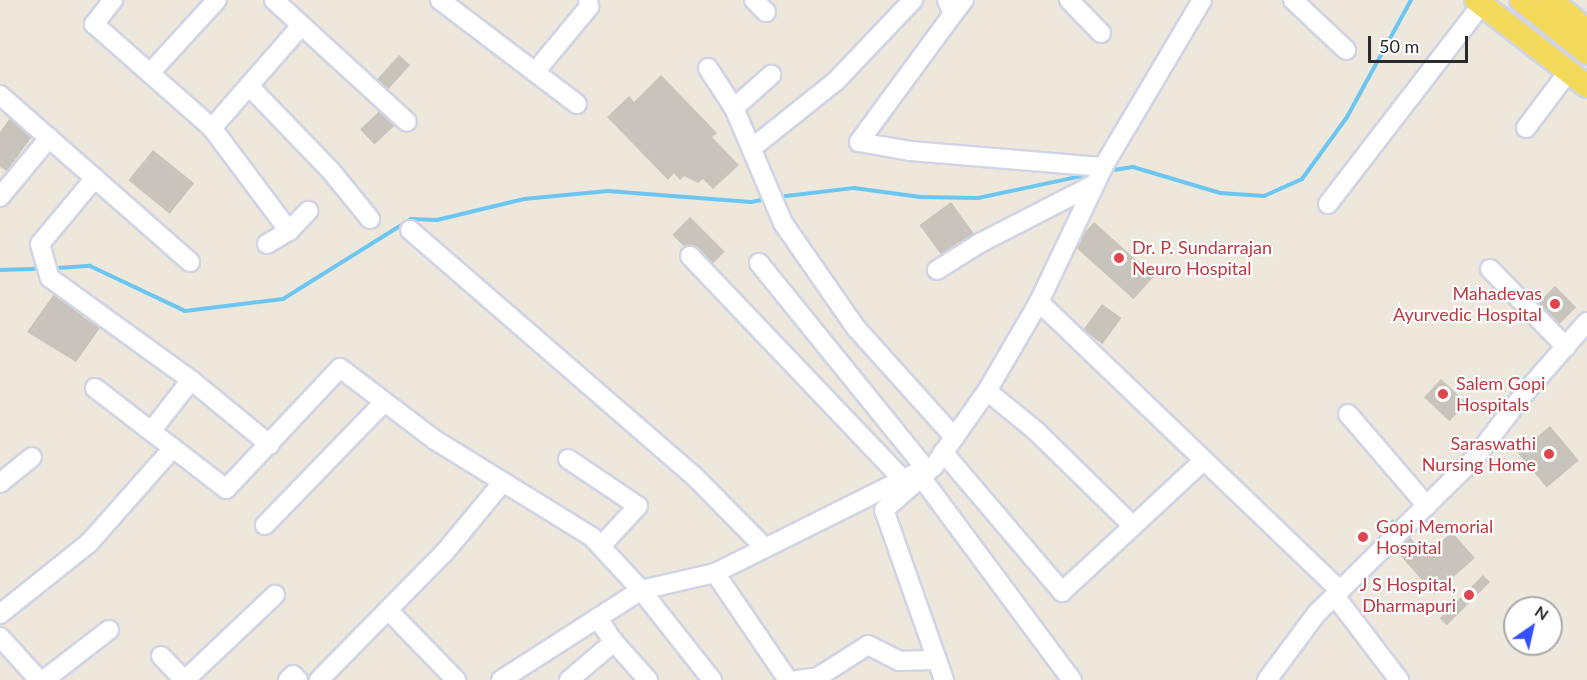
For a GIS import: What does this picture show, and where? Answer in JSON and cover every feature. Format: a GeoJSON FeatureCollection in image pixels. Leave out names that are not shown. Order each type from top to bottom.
{"type":"FeatureCollection","features":[{"type":"Feature","properties":{"kind":"main road"},"geometry":{"type":"LineString","coordinates":[[1521,0],[1587,52]]}},
{"type":"Feature","properties":{"kind":"main road"},"geometry":{"type":"LineString","coordinates":[[1531,0],[1587,43]]}},
{"type":"Feature","properties":{"kind":"main road"},"geometry":{"type":"LineString","coordinates":[[1551,0],[1587,30]]}},
{"type":"Feature","properties":{"kind":"main road"},"geometry":{"type":"LineString","coordinates":[[1478,2],[1587,86]]}},
{"type":"Feature","properties":{"kind":"street"},"geometry":{"type":"LineString","coordinates":[[113,0],[94,24],[212,128],[289,231]]}},
{"type":"Feature","properties":{"kind":"street"},"geometry":{"type":"LineString","coordinates":[[150,73],[217,0]]}},
{"type":"Feature","properties":{"kind":"street"},"geometry":{"type":"LineString","coordinates":[[274,0],[407,122]]}},
{"type":"Feature","properties":{"kind":"street"},"geometry":{"type":"LineString","coordinates":[[440,0],[577,104]]}},
{"type":"Feature","properties":{"kind":"street"},"geometry":{"type":"LineString","coordinates":[[535,72],[588,7],[588,0]]}},
{"type":"Feature","properties":{"kind":"street"},"geometry":{"type":"LineString","coordinates":[[752,148],[836,81],[913,0]]}},
{"type":"Feature","properties":{"kind":"street"},"geometry":{"type":"LineString","coordinates":[[1068,0],[1101,33]]}},
{"type":"Feature","properties":{"kind":"street"},"geometry":{"type":"LineString","coordinates":[[940,673],[884,510],[935,460],[987,391],[1039,302],[1100,174],[1202,0]]}},
{"type":"Feature","properties":{"kind":"street"},"geometry":{"type":"LineString","coordinates":[[1293,0],[1346,50]]}},
{"type":"Feature","properties":{"kind":"street"},"geometry":{"type":"LineString","coordinates":[[1328,204],[1478,2]]}},
{"type":"Feature","properties":{"kind":"street"},"geometry":{"type":"LineString","coordinates":[[955,5],[859,142],[910,151],[1100,174]]}},
{"type":"Feature","properties":{"kind":"street"},"geometry":{"type":"LineString","coordinates":[[212,128],[301,26]]}},
{"type":"Feature","properties":{"kind":"street"},"geometry":{"type":"LineString","coordinates":[[708,68],[734,108],[783,223],[856,328],[1072,680]]}},
{"type":"Feature","properties":{"kind":"street"},"geometry":{"type":"LineString","coordinates":[[1526,128],[1569,72]]}},
{"type":"Feature","properties":{"kind":"street"},"geometry":{"type":"LineString","coordinates":[[734,108],[771,75]]}},
{"type":"Feature","properties":{"kind":"street"},"geometry":{"type":"LineString","coordinates":[[249,86],[331,171],[370,219]]}},
{"type":"Feature","properties":{"kind":"street"},"geometry":{"type":"LineString","coordinates":[[0,95],[190,262]]}},
{"type":"Feature","properties":{"kind":"street"},"geometry":{"type":"LineString","coordinates":[[0,197],[49,138]]}},
{"type":"Feature","properties":{"kind":"street"},"geometry":{"type":"LineString","coordinates":[[937,270],[1100,174]]}},
{"type":"Feature","properties":{"kind":"street"},"geometry":{"type":"LineString","coordinates":[[95,178],[40,244],[50,278],[191,380],[270,445]]}},
{"type":"Feature","properties":{"kind":"street"},"geometry":{"type":"LineString","coordinates":[[267,244],[289,231],[308,211]]}},
{"type":"Feature","properties":{"kind":"street"},"geometry":{"type":"LineString","coordinates":[[410,230],[694,476],[765,548]]}},
{"type":"Feature","properties":{"kind":"street"},"geometry":{"type":"LineString","coordinates":[[690,256],[902,479]]}},
{"type":"Feature","properties":{"kind":"street"},"geometry":{"type":"LineString","coordinates":[[759,263],[935,460],[1062,592],[1203,461]]}},
{"type":"Feature","properties":{"kind":"street"},"geometry":{"type":"LineString","coordinates":[[1490,269],[1566,346]]}},
{"type":"Feature","properties":{"kind":"street"},"geometry":{"type":"LineString","coordinates":[[1039,302],[1337,594],[1399,680]]}},
{"type":"Feature","properties":{"kind":"street"},"geometry":{"type":"LineString","coordinates":[[1267,680],[1337,594],[1474,458],[1587,322]]}},
{"type":"Feature","properties":{"kind":"street"},"geometry":{"type":"LineString","coordinates":[[95,388],[226,489],[270,445],[340,368],[435,440],[592,537],[641,590],[712,680]]}},
{"type":"Feature","properties":{"kind":"street"},"geometry":{"type":"LineString","coordinates":[[152,430],[191,380]]}},
{"type":"Feature","properties":{"kind":"street"},"geometry":{"type":"LineString","coordinates":[[987,391],[1036,431],[1133,526]]}},
{"type":"Feature","properties":{"kind":"street"},"geometry":{"type":"LineString","coordinates":[[265,525],[384,402]]}},
{"type":"Feature","properties":{"kind":"street"},"geometry":{"type":"LineString","coordinates":[[1348,414],[1426,506]]}},
{"type":"Feature","properties":{"kind":"street"},"geometry":{"type":"LineString","coordinates":[[0,614],[89,543],[172,448]]}},
{"type":"Feature","properties":{"kind":"street"},"geometry":{"type":"LineString","coordinates":[[0,483],[32,456]]}},
{"type":"Feature","properties":{"kind":"street"},"geometry":{"type":"LineString","coordinates":[[568,459],[638,506],[601,546]]}},
{"type":"Feature","properties":{"kind":"street"},"geometry":{"type":"LineString","coordinates":[[501,680],[641,590],[715,573],[902,479],[935,460]]}},
{"type":"Feature","properties":{"kind":"street"},"geometry":{"type":"LineString","coordinates":[[319,680],[444,552],[503,482]]}},
{"type":"Feature","properties":{"kind":"street"},"geometry":{"type":"LineString","coordinates":[[715,573],[788,680]]}},
{"type":"Feature","properties":{"kind":"street"},"geometry":{"type":"LineString","coordinates":[[161,656],[184,680],[274,595]]}},
{"type":"Feature","properties":{"kind":"street"},"geometry":{"type":"LineString","coordinates":[[388,610],[456,680]]}},
{"type":"Feature","properties":{"kind":"street"},"geometry":{"type":"LineString","coordinates":[[597,618],[614,642],[648,680]]}},
{"type":"Feature","properties":{"kind":"street"},"geometry":{"type":"LineString","coordinates":[[44,680],[109,630]]}},
{"type":"Feature","properties":{"kind":"street"},"geometry":{"type":"LineString","coordinates":[[0,636],[39,680]]}},
{"type":"Feature","properties":{"kind":"street"},"geometry":{"type":"LineString","coordinates":[[578,677],[614,642]]}},
{"type":"Feature","properties":{"kind":"street"},"geometry":{"type":"LineString","coordinates":[[797,680],[819,678],[868,645],[899,661],[940,673]]}},
{"type":"Feature","properties":{"kind":"street"},"geometry":{"type":"LineString","coordinates":[[288,680],[293,675],[298,680]]}},
{"type":"Feature","properties":{"kind":"building"},"geometry":{"type":"Polygon","coordinates":[[[399,55],[410,65],[387,90],[376,80],[399,55]]]}},
{"type":"Feature","properties":{"kind":"building"},"geometry":{"type":"Polygon","coordinates":[[[661,75],[717,133],[712,137],[739,165],[713,189],[703,179],[698,183],[684,176],[680,180],[674,173],[668,180],[607,117],[629,96],[634,102],[661,75]]]}},
{"type":"Feature","properties":{"kind":"building"},"geometry":{"type":"Polygon","coordinates":[[[385,106],[399,121],[374,145],[360,129],[385,106]]]}},
{"type":"Feature","properties":{"kind":"building"},"geometry":{"type":"Polygon","coordinates":[[[10,118],[33,135],[7,171],[0,167],[0,132],[10,118]]]}},
{"type":"Feature","properties":{"kind":"building"},"geometry":{"type":"Polygon","coordinates":[[[153,150],[194,183],[170,214],[128,180],[153,150]]]}},
{"type":"Feature","properties":{"kind":"building"},"geometry":{"type":"Polygon","coordinates":[[[951,202],[975,235],[944,258],[919,225],[951,202]]]}},
{"type":"Feature","properties":{"kind":"building"},"geometry":{"type":"Polygon","coordinates":[[[690,217],[725,252],[707,269],[672,235],[690,217]]]}},
{"type":"Feature","properties":{"kind":"building"},"geometry":{"type":"Polygon","coordinates":[[[1094,222],[1154,276],[1133,299],[1073,245],[1094,222]]]}},
{"type":"Feature","properties":{"kind":"building"},"geometry":{"type":"Polygon","coordinates":[[[1555,286],[1576,307],[1559,325],[1537,304],[1555,286]]]}},
{"type":"Feature","properties":{"kind":"building"},"geometry":{"type":"Polygon","coordinates":[[[54,294],[86,313],[83,317],[100,328],[76,362],[27,332],[54,294]]]}},
{"type":"Feature","properties":{"kind":"building"},"geometry":{"type":"Polygon","coordinates":[[[1102,304],[1121,318],[1103,344],[1083,330],[1102,304]]]}},
{"type":"Feature","properties":{"kind":"building"},"geometry":{"type":"Polygon","coordinates":[[[1441,379],[1467,403],[1450,421],[1424,397],[1441,379]]]}},
{"type":"Feature","properties":{"kind":"building"},"geometry":{"type":"Polygon","coordinates":[[[1550,426],[1579,460],[1547,487],[1518,453],[1550,426]]]}},
{"type":"Feature","properties":{"kind":"building"},"geometry":{"type":"Polygon","coordinates":[[[1393,519],[1426,555],[1452,532],[1475,558],[1434,594],[1379,531],[1393,519]]]}},
{"type":"Feature","properties":{"kind":"building"},"geometry":{"type":"Polygon","coordinates":[[[1483,575],[1490,582],[1447,625],[1440,618],[1483,575]]]}},
{"type":"Feature","properties":{"kind":"waterway"},"geometry":{"type":"LineString","coordinates":[[1107,171],[1133,167],[1220,193],[1264,196],[1302,179],[1347,117],[1411,0]]}},
{"type":"Feature","properties":{"kind":"waterway"},"geometry":{"type":"LineString","coordinates":[[778,197],[854,188],[920,197],[978,198],[1091,174]]}},
{"type":"Feature","properties":{"kind":"waterway"},"geometry":{"type":"LineString","coordinates":[[58,268],[90,266],[185,311],[283,299],[411,219],[437,220],[524,199],[608,191],[751,202],[767,199]]}},
{"type":"Feature","properties":{"kind":"waterway"},"geometry":{"type":"LineString","coordinates":[[0,270],[36,269]]}},
{"type":"Feature","properties":{"kind":"place","name":"Dr. P. Sundarrajan Neuro Hospital"},"geometry":{"type":"Point","coordinates":[1119,258]}},
{"type":"Feature","properties":{"kind":"place","name":"Mahadevas Ayurvedic Hospital"},"geometry":{"type":"Point","coordinates":[1555,304]}},
{"type":"Feature","properties":{"kind":"place","name":"Salem Gopi Hospitals"},"geometry":{"type":"Point","coordinates":[1443,394]}},
{"type":"Feature","properties":{"kind":"place","name":"Saraswathi Nursing Home"},"geometry":{"type":"Point","coordinates":[1549,454]}},
{"type":"Feature","properties":{"kind":"place","name":"Gopi Memorial Hospital"},"geometry":{"type":"Point","coordinates":[1363,537]}},
{"type":"Feature","properties":{"kind":"place","name":"J S Hospital, Dharmapuri"},"geometry":{"type":"Point","coordinates":[1469,595]}}]}
